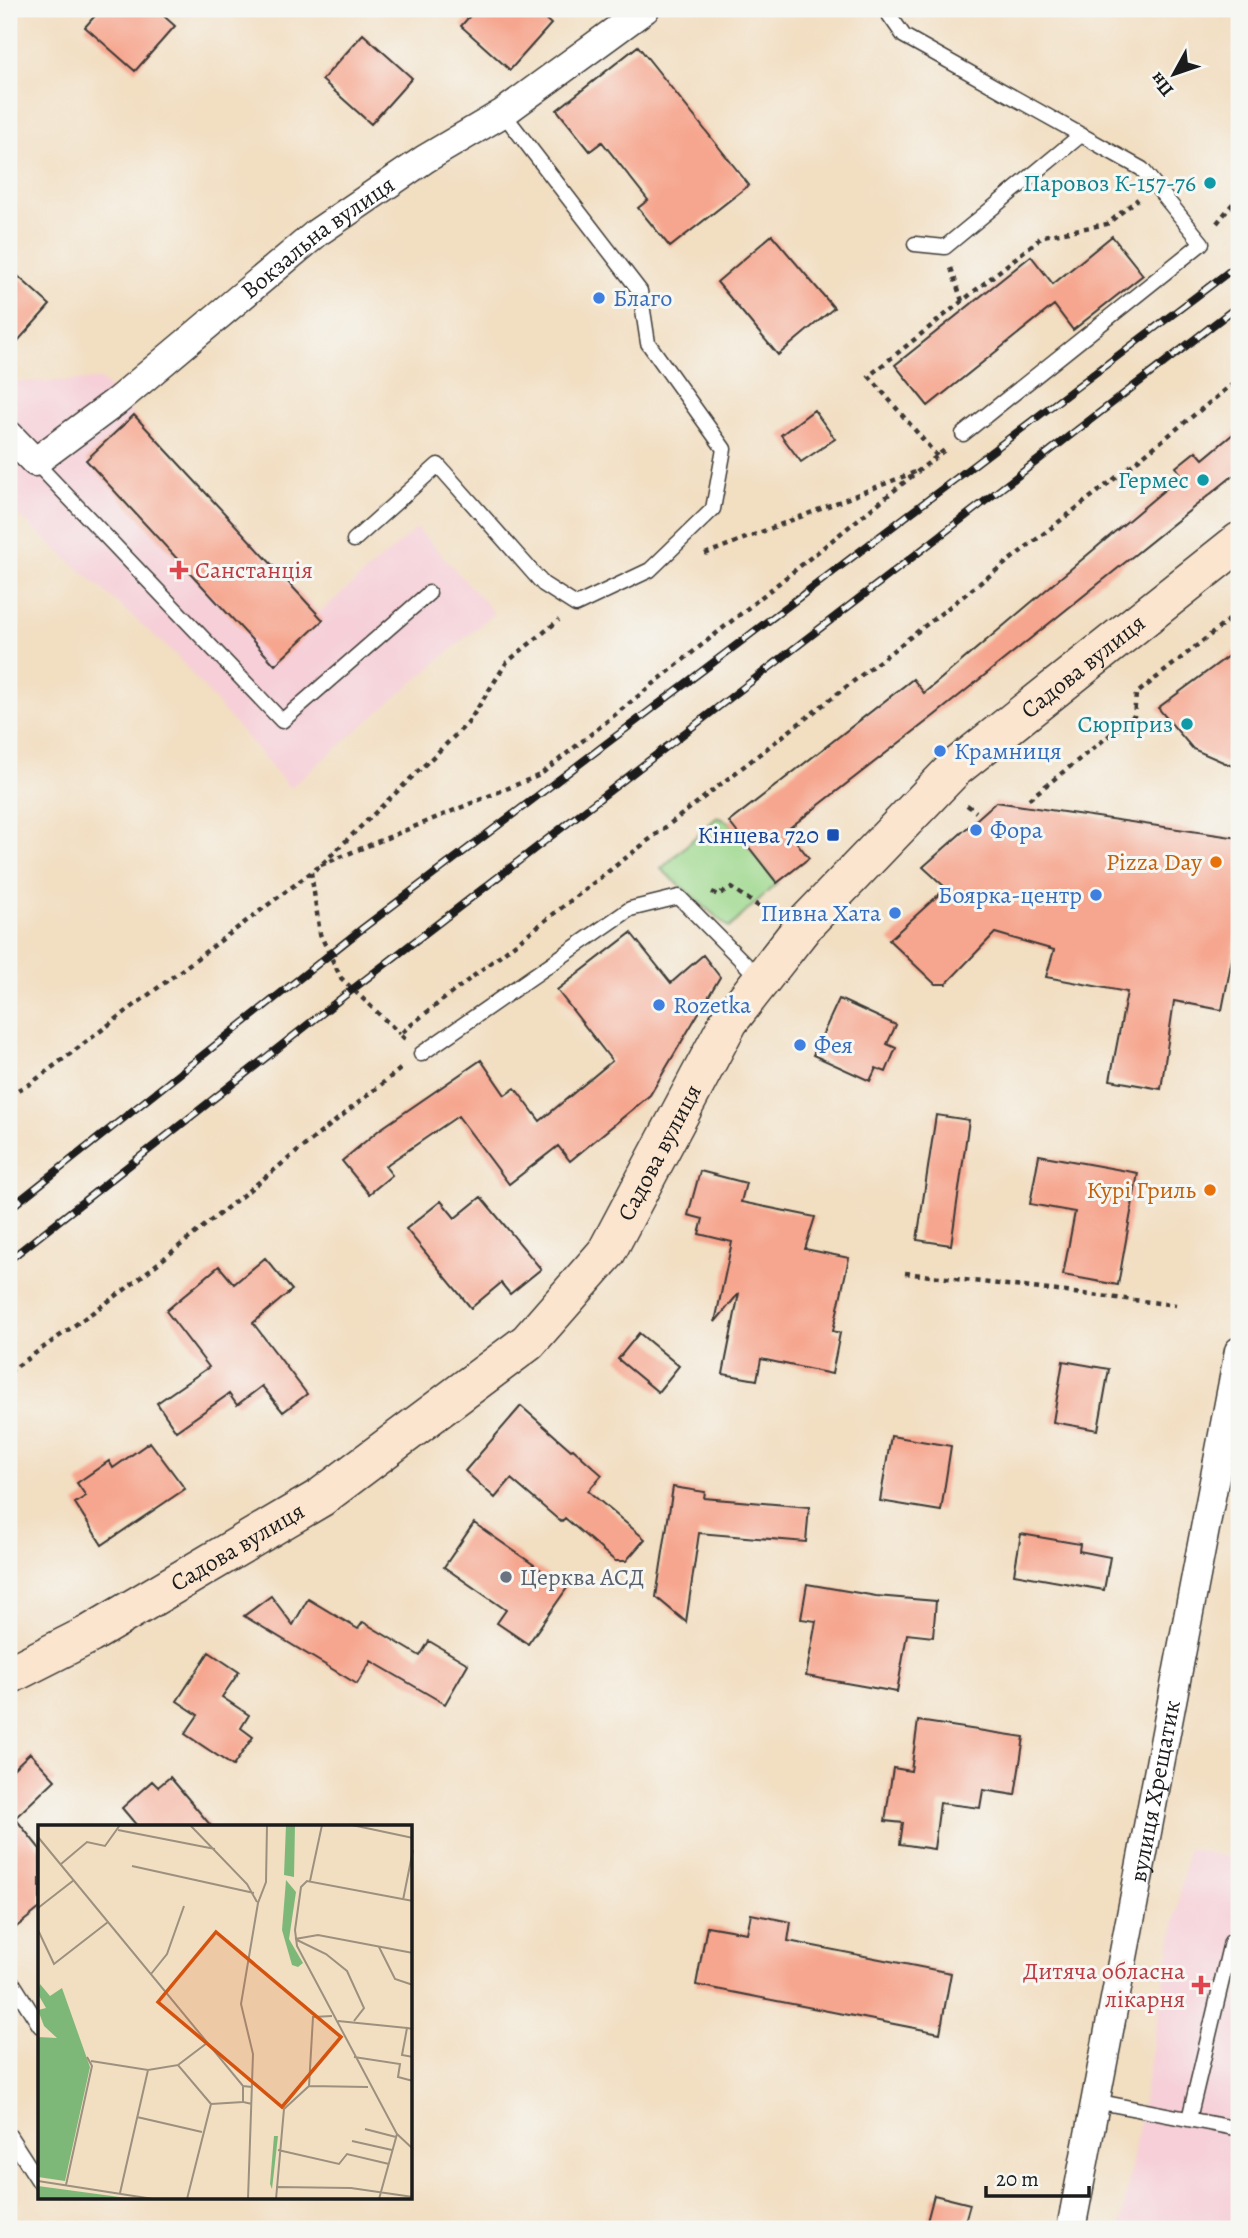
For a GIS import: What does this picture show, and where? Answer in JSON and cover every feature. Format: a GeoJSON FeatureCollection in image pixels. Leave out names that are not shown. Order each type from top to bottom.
{"type":"FeatureCollection","features":[{"type":"Feature","properties":{"kind":"street","name":"Вокзальна вулиця"},"geometry":{"type":"LineString","coordinates":[[35,462],[117,401],[318,232],[425,159],[503,113],[645,9]]}},
{"type":"Feature","properties":{"kind":"street"},"geometry":{"type":"LineString","coordinates":[[9,435],[35,462]]}},
{"type":"Feature","properties":{"kind":"street","name":"Садова вулиця"},"geometry":{"type":"LineString","coordinates":[[9,1675],[90,1634],[320,1498],[528,1342],[606,1254],[729,1021],[805,925],[954,769],[1239,541]]}},
{"type":"Feature","properties":{"kind":"street","name":"вулиця Хрещатик"},"geometry":{"type":"LineString","coordinates":[[1070,2229],[1239,1351]]}},
{"type":"Feature","properties":{"kind":"lane"},"geometry":{"type":"LineString","coordinates":[[885,9],[904,36],[1142,169],[1202,243],[963,435]]}},
{"type":"Feature","properties":{"kind":"lane"},"geometry":{"type":"LineString","coordinates":[[354,540],[438,465],[543,584],[576,606],[650,570],[713,509],[724,449],[648,343],[640,291],[503,113]]}},
{"type":"Feature","properties":{"kind":"lane"},"geometry":{"type":"LineString","coordinates":[[915,244],[944,247],[1081,135]]}},
{"type":"Feature","properties":{"kind":"lane"},"geometry":{"type":"LineString","coordinates":[[35,462],[282,721],[429,593]]}},
{"type":"Feature","properties":{"kind":"lane"},"geometry":{"type":"LineString","coordinates":[[421,1054],[630,909],[679,897],[761,980]]}},
{"type":"Feature","properties":{"kind":"lane"},"geometry":{"type":"LineString","coordinates":[[1189,2119],[1231,1942]]}},
{"type":"Feature","properties":{"kind":"lane"},"geometry":{"type":"LineString","coordinates":[[9,1977],[38,2023]]}},
{"type":"Feature","properties":{"kind":"lane"},"geometry":{"type":"LineString","coordinates":[[1095,2101],[1239,2130]]}},
{"type":"Feature","properties":{"kind":"lane"},"geometry":{"type":"LineString","coordinates":[[9,2135],[38,2180]]}},
{"type":"Feature","properties":{"kind":"path"},"geometry":{"type":"LineString","coordinates":[[937,456],[869,376],[1043,236],[1107,224],[1155,185]]}},
{"type":"Feature","properties":{"kind":"path"},"geometry":{"type":"LineString","coordinates":[[1202,243],[1239,196]]}},
{"type":"Feature","properties":{"kind":"path"},"geometry":{"type":"LineString","coordinates":[[944,247],[962,300]]}},
{"type":"Feature","properties":{"kind":"path"},"geometry":{"type":"LineString","coordinates":[[422,1016],[1239,379]]}},
{"type":"Feature","properties":{"kind":"path"},"geometry":{"type":"LineString","coordinates":[[321,865],[540,775],[963,435]]}},
{"type":"Feature","properties":{"kind":"path"},"geometry":{"type":"LineString","coordinates":[[650,570],[706,553],[921,470]]}},
{"type":"Feature","properties":{"kind":"path"},"geometry":{"type":"LineString","coordinates":[[9,1094],[30,1084],[321,865],[468,723],[507,662],[576,606]]}},
{"type":"Feature","properties":{"kind":"path"},"geometry":{"type":"LineString","coordinates":[[1029,799],[1134,716],[1136,694],[1239,612]]}},
{"type":"Feature","properties":{"kind":"path"},"geometry":{"type":"LineString","coordinates":[[311,872],[320,934],[341,978],[400,1034]]}},
{"type":"Feature","properties":{"kind":"path"},"geometry":{"type":"LineString","coordinates":[[679,897],[699,887],[718,895],[732,888],[776,918]]}},
{"type":"Feature","properties":{"kind":"path"},"geometry":{"type":"LineString","coordinates":[[9,1372],[127,1288],[386,1079],[421,1054]]}},
{"type":"Feature","properties":{"kind":"path"},"geometry":{"type":"LineString","coordinates":[[905,1273],[1176,1305]]}},
{"type":"Feature","properties":{"kind":"shaded area","name":"Санстанція"},"geometry":{"type":"Polygon","coordinates":[[[9,378],[14,382],[101,380],[319,613],[417,528],[494,613],[290,788],[176,655],[9,507],[9,378]]]}},
{"type":"Feature","properties":{"kind":"shaded area","name":"Дитяча обласна лікарня"},"geometry":{"type":"Polygon","coordinates":[[[1188,1848],[1239,1860],[1239,2229],[1120,2229],[1188,1848]]]}},
{"type":"Feature","properties":{"kind":"green space"},"geometry":{"type":"Polygon","coordinates":[[[717,817],[729,822],[777,883],[729,928],[661,869],[717,817]]]}},
{"type":"Feature","properties":{"kind":"building"},"geometry":{"type":"Polygon","coordinates":[[[101,9],[156,9],[175,26],[135,71],[85,27],[101,9]]]}},
{"type":"Feature","properties":{"kind":"building"},"geometry":{"type":"Polygon","coordinates":[[[476,9],[534,9],[551,24],[510,70],[461,26],[476,9]]]}},
{"type":"Feature","properties":{"kind":"building"},"geometry":{"type":"Polygon","coordinates":[[[363,34],[412,78],[371,124],[322,80],[363,34]]]}},
{"type":"Feature","properties":{"kind":"building"},"geometry":{"type":"Polygon","coordinates":[[[638,46],[749,185],[670,247],[638,208],[648,200],[602,142],[590,151],[557,110],[638,46]]]}},
{"type":"Feature","properties":{"kind":"building"},"geometry":{"type":"Polygon","coordinates":[[[772,235],[834,308],[778,355],[717,282],[772,235]]]}},
{"type":"Feature","properties":{"kind":"building"},"geometry":{"type":"Polygon","coordinates":[[[1112,236],[1143,275],[1073,330],[1054,305],[928,406],[895,365],[1031,256],[1053,284],[1112,236]]]}},
{"type":"Feature","properties":{"kind":"building"},"geometry":{"type":"Polygon","coordinates":[[[9,268],[50,305],[9,351],[9,268]]]}},
{"type":"Feature","properties":{"kind":"building"},"geometry":{"type":"Polygon","coordinates":[[[814,410],[835,439],[801,462],[781,435],[814,410]]]}},
{"type":"Feature","properties":{"kind":"building"},"geometry":{"type":"Polygon","coordinates":[[[134,415],[323,620],[275,665],[86,460],[134,415]]]}},
{"type":"Feature","properties":{"kind":"building"},"geometry":{"type":"Polygon","coordinates":[[[1239,429],[1239,471],[787,830],[809,858],[777,883],[729,822],[913,679],[924,693],[1182,475],[1176,467],[1196,451],[1203,459],[1239,429]]]}},
{"type":"Feature","properties":{"kind":"building"},"geometry":{"type":"Polygon","coordinates":[[[1239,648],[1239,769],[1193,749],[1158,708],[1239,648]]]}},
{"type":"Feature","properties":{"kind":"building","name":"Боярка-центр"},"geometry":{"type":"Polygon","coordinates":[[[996,802],[1239,838],[1239,924],[1222,1010],[1174,1001],[1161,1089],[1110,1080],[1127,992],[1046,977],[1054,950],[995,933],[946,984],[935,984],[889,940],[946,888],[923,867],[996,802]]]}},
{"type":"Feature","properties":{"kind":"building"},"geometry":{"type":"Polygon","coordinates":[[[631,933],[671,983],[703,955],[720,977],[650,1095],[570,1161],[558,1146],[509,1184],[458,1116],[385,1166],[392,1175],[369,1194],[342,1161],[379,1130],[481,1060],[505,1095],[515,1088],[540,1121],[612,1061],[557,990],[631,933]]]}},
{"type":"Feature","properties":{"kind":"building"},"geometry":{"type":"Polygon","coordinates":[[[839,999],[896,1025],[887,1044],[896,1048],[886,1072],[876,1068],[870,1081],[813,1055],[839,999]]]}},
{"type":"Feature","properties":{"kind":"building"},"geometry":{"type":"Polygon","coordinates":[[[936,1115],[969,1120],[951,1245],[917,1240],[936,1115]]]}},
{"type":"Feature","properties":{"kind":"building"},"geometry":{"type":"Polygon","coordinates":[[[1039,1155],[1138,1173],[1118,1285],[1063,1275],[1075,1212],[1030,1204],[1039,1155]]]}},
{"type":"Feature","properties":{"kind":"building"},"geometry":{"type":"Polygon","coordinates":[[[700,1171],[746,1183],[741,1202],[815,1217],[805,1249],[849,1258],[833,1331],[840,1333],[832,1374],[761,1359],[757,1380],[723,1374],[739,1293],[715,1322],[732,1242],[699,1234],[703,1219],[688,1215],[700,1171]]]}},
{"type":"Feature","properties":{"kind":"building"},"geometry":{"type":"Polygon","coordinates":[[[481,1197],[541,1269],[510,1294],[501,1283],[471,1308],[406,1229],[441,1201],[455,1218],[481,1197]]]}},
{"type":"Feature","properties":{"kind":"building"},"geometry":{"type":"Polygon","coordinates":[[[265,1258],[292,1290],[253,1323],[307,1394],[283,1412],[262,1386],[237,1405],[229,1394],[176,1431],[157,1403],[209,1367],[166,1311],[219,1266],[234,1284],[265,1258]]]}},
{"type":"Feature","properties":{"kind":"building"},"geometry":{"type":"Polygon","coordinates":[[[639,1333],[679,1366],[658,1392],[618,1359],[639,1333]]]}},
{"type":"Feature","properties":{"kind":"building"},"geometry":{"type":"Polygon","coordinates":[[[1063,1361],[1109,1369],[1098,1430],[1053,1422],[1063,1361]]]}},
{"type":"Feature","properties":{"kind":"building"},"geometry":{"type":"Polygon","coordinates":[[[521,1406],[602,1475],[588,1491],[645,1539],[626,1561],[615,1561],[565,1518],[561,1522],[511,1479],[495,1498],[465,1471],[521,1406]]]}},
{"type":"Feature","properties":{"kind":"building"},"geometry":{"type":"Polygon","coordinates":[[[891,1436],[951,1446],[941,1511],[880,1501],[891,1436]]]}},
{"type":"Feature","properties":{"kind":"building"},"geometry":{"type":"Polygon","coordinates":[[[150,1442],[185,1489],[102,1545],[75,1503],[86,1496],[77,1483],[109,1461],[113,1468],[150,1442]]]}},
{"type":"Feature","properties":{"kind":"building"},"geometry":{"type":"Polygon","coordinates":[[[673,1487],[705,1492],[704,1498],[809,1507],[806,1542],[699,1533],[686,1622],[656,1597],[673,1487]]]}},
{"type":"Feature","properties":{"kind":"building","name":"Церква АСД"},"geometry":{"type":"Polygon","coordinates":[[[474,1523],[567,1588],[528,1644],[497,1623],[506,1610],[444,1567],[474,1523]]]}},
{"type":"Feature","properties":{"kind":"building"},"geometry":{"type":"Polygon","coordinates":[[[1021,1534],[1080,1544],[1079,1551],[1110,1557],[1104,1590],[1014,1574],[1021,1534]]]}},
{"type":"Feature","properties":{"kind":"building"},"geometry":{"type":"Polygon","coordinates":[[[807,1584],[876,1596],[936,1601],[933,1637],[907,1634],[897,1692],[806,1676],[816,1621],[801,1619],[807,1584]]]}},
{"type":"Feature","properties":{"kind":"building"},"geometry":{"type":"Polygon","coordinates":[[[271,1596],[293,1625],[308,1599],[358,1629],[363,1622],[420,1656],[429,1641],[468,1664],[445,1704],[371,1661],[357,1684],[244,1616],[271,1596]]]}},
{"type":"Feature","properties":{"kind":"building"},"geometry":{"type":"Polygon","coordinates":[[[209,1652],[239,1672],[222,1697],[249,1715],[241,1728],[253,1737],[233,1766],[185,1734],[198,1715],[177,1701],[209,1652]]]}},
{"type":"Feature","properties":{"kind":"building"},"geometry":{"type":"Polygon","coordinates":[[[918,1721],[1024,1737],[1015,1795],[983,1790],[980,1808],[940,1803],[934,1849],[900,1844],[903,1823],[885,1821],[893,1768],[911,1771],[918,1721]]]}},
{"type":"Feature","properties":{"kind":"building"},"geometry":{"type":"Polygon","coordinates":[[[30,1753],[55,1780],[15,1818],[38,1847],[38,1910],[9,1933],[9,1773],[30,1753]]]}},
{"type":"Feature","properties":{"kind":"building"},"geometry":{"type":"Polygon","coordinates":[[[170,1777],[210,1825],[136,1825],[122,1808],[152,1781],[158,1787],[170,1777]]]}},
{"type":"Feature","properties":{"kind":"building"},"geometry":{"type":"Polygon","coordinates":[[[751,1914],[791,1922],[788,1941],[951,1973],[940,2033],[696,1985],[707,1926],[747,1933],[751,1914]]]}},
{"type":"Feature","properties":{"kind":"building"},"geometry":{"type":"Polygon","coordinates":[[[934,2195],[970,2204],[963,2229],[925,2229],[934,2195]]]}},
{"type":"Feature","properties":{"kind":"railway"},"geometry":{"type":"LineString","coordinates":[[9,1209],[363,928],[1239,264]]}},
{"type":"Feature","properties":{"kind":"railway"},"geometry":{"type":"LineString","coordinates":[[9,1260],[353,989],[1239,305]]}},
{"type":"Feature","properties":{"kind":"place","name":"Паровоз К-157-76"},"geometry":{"type":"Point","coordinates":[1210,183]}},
{"type":"Feature","properties":{"kind":"place","name":"Благо"},"geometry":{"type":"Point","coordinates":[599,298]}},
{"type":"Feature","properties":{"kind":"place","name":"Гермес"},"geometry":{"type":"Point","coordinates":[1203,480]}},
{"type":"Feature","properties":{"kind":"place","name":"Санстанція"},"geometry":{"type":"Point","coordinates":[179,570]}},
{"type":"Feature","properties":{"kind":"place","name":"Сюрприз"},"geometry":{"type":"Point","coordinates":[1187,724]}},
{"type":"Feature","properties":{"kind":"place","name":"Крамниця"},"geometry":{"type":"Point","coordinates":[940,751]}},
{"type":"Feature","properties":{"kind":"place","name":"Фора"},"geometry":{"type":"Point","coordinates":[976,830]}},
{"type":"Feature","properties":{"kind":"place","name":"Кінцева 720"},"geometry":{"type":"Point","coordinates":[833,835]}},
{"type":"Feature","properties":{"kind":"place","name":"Pizza Day"},"geometry":{"type":"Point","coordinates":[1216,862]}},
{"type":"Feature","properties":{"kind":"place","name":"Боярка-центр"},"geometry":{"type":"Point","coordinates":[1096,895]}},
{"type":"Feature","properties":{"kind":"place","name":"Пивна Хата"},"geometry":{"type":"Point","coordinates":[895,913]}},
{"type":"Feature","properties":{"kind":"place","name":"Rozetka"},"geometry":{"type":"Point","coordinates":[659,1005]}},
{"type":"Feature","properties":{"kind":"place","name":"Фея"},"geometry":{"type":"Point","coordinates":[800,1045]}},
{"type":"Feature","properties":{"kind":"place","name":"Курі Гриль"},"geometry":{"type":"Point","coordinates":[1210,1190]}},
{"type":"Feature","properties":{"kind":"place","name":"Церква АСД"},"geometry":{"type":"Point","coordinates":[506,1577]}},
{"type":"Feature","properties":{"kind":"place","name":"Дитяча обласна лікарня"},"geometry":{"type":"Point","coordinates":[1201,1985]}}]}
